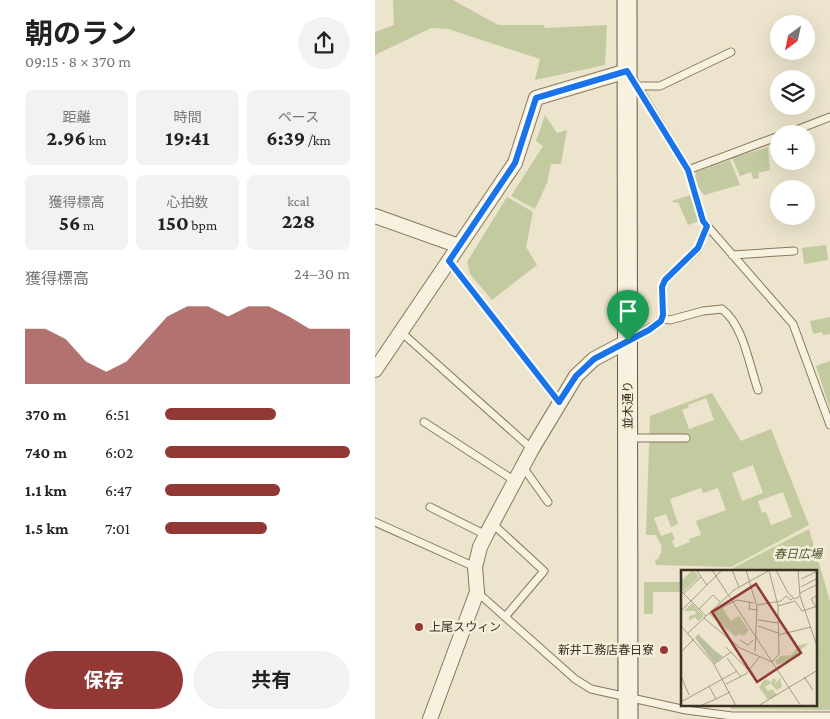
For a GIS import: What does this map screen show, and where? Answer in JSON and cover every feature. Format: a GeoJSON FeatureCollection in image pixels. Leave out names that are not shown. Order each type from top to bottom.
{"type":"FeatureCollection","features":[{"type":"Feature","properties":{"kind":"street","name":"並木通り"},"geometry":{"type":"LineString","coordinates":[[627,0],[632,78],[628,341],[629,719]]}},
{"type":"Feature","properties":{"kind":"street"},"geometry":{"type":"LineString","coordinates":[[375,370],[515,163],[536,98],[632,78]]}},
{"type":"Feature","properties":{"kind":"street"},"geometry":{"type":"LineString","coordinates":[[375,216],[459,246]]}},
{"type":"Feature","properties":{"kind":"street"},"geometry":{"type":"LineString","coordinates":[[430,719],[477,592],[475,567],[480,547],[531,449],[576,376],[594,359],[628,341]]}},
{"type":"Feature","properties":{"kind":"lane"},"geometry":{"type":"LineString","coordinates":[[632,78],[660,86],[731,52]]}},
{"type":"Feature","properties":{"kind":"lane"},"geometry":{"type":"LineString","coordinates":[[632,78],[688,170],[703,221],[793,324],[830,424]]}},
{"type":"Feature","properties":{"kind":"lane"},"geometry":{"type":"LineString","coordinates":[[809,125],[830,117]]}},
{"type":"Feature","properties":{"kind":"lane"},"geometry":{"type":"LineString","coordinates":[[688,170],[770,139]]}},
{"type":"Feature","properties":{"kind":"lane"},"geometry":{"type":"LineString","coordinates":[[628,341],[649,330],[661,320],[663,315],[662,287],[665,280],[698,248],[707,226]]}},
{"type":"Feature","properties":{"kind":"lane"},"geometry":{"type":"LineString","coordinates":[[732,254],[794,251]]}},
{"type":"Feature","properties":{"kind":"lane"},"geometry":{"type":"LineString","coordinates":[[449,261],[559,402]]}},
{"type":"Feature","properties":{"kind":"lane"},"geometry":{"type":"LineString","coordinates":[[661,320],[670,320],[703,311],[722,309],[728,314],[743,339],[749,365],[758,390]]}},
{"type":"Feature","properties":{"kind":"lane"},"geometry":{"type":"LineString","coordinates":[[401,332],[531,449]]}},
{"type":"Feature","properties":{"kind":"lane"},"geometry":{"type":"LineString","coordinates":[[424,422],[515,481]]}},
{"type":"Feature","properties":{"kind":"lane"},"geometry":{"type":"LineString","coordinates":[[628,438],[686,438]]}},
{"type":"Feature","properties":{"kind":"lane"},"geometry":{"type":"LineString","coordinates":[[523,467],[548,502]]}},
{"type":"Feature","properties":{"kind":"lane"},"geometry":{"type":"LineString","coordinates":[[430,507],[489,530],[495,526],[544,571],[505,618]]}},
{"type":"Feature","properties":{"kind":"lane"},"geometry":{"type":"LineString","coordinates":[[375,522],[475,567]]}},
{"type":"Feature","properties":{"kind":"lane"},"geometry":{"type":"LineString","coordinates":[[477,592],[505,618],[591,689],[686,710],[732,716],[830,716]]}},
{"type":"Feature","properties":{"kind":"green space"},"geometry":{"type":"Polygon","coordinates":[[[393,0],[453,0],[498,25],[544,25],[545,28],[607,25],[605,65],[535,80],[540,59],[448,29],[431,28],[375,55],[375,32],[394,25],[393,0]]]}},
{"type":"Feature","properties":{"kind":"green space"},"geometry":{"type":"Polygon","coordinates":[[[545,115],[557,133],[567,130],[561,164],[551,164],[547,183],[535,209],[511,196],[543,146],[536,141],[545,115]]]}},
{"type":"Feature","properties":{"kind":"green space"},"geometry":{"type":"Polygon","coordinates":[[[768,147],[770,170],[758,173],[759,178],[753,179],[751,172],[740,176],[732,158],[768,147]]]}},
{"type":"Feature","properties":{"kind":"green space"},"geometry":{"type":"Polygon","coordinates":[[[730,160],[740,185],[704,195],[696,182],[696,172],[730,160]]]}},
{"type":"Feature","properties":{"kind":"green space"},"geometry":{"type":"Polygon","coordinates":[[[690,195],[699,221],[688,225],[678,202],[674,203],[672,201],[690,195]]]}},
{"type":"Feature","properties":{"kind":"green space"},"geometry":{"type":"Polygon","coordinates":[[[507,197],[533,212],[526,247],[537,265],[492,300],[470,274],[467,262],[507,197]]]}},
{"type":"Feature","properties":{"kind":"green space"},"geometry":{"type":"Polygon","coordinates":[[[826,245],[828,260],[804,264],[802,248],[826,245]]]}},
{"type":"Feature","properties":{"kind":"green space"},"geometry":{"type":"Polygon","coordinates":[[[830,317],[830,334],[823,335],[822,332],[813,334],[810,321],[830,317]]]}},
{"type":"Feature","properties":{"kind":"green space"},"geometry":{"type":"Polygon","coordinates":[[[830,361],[830,409],[816,366],[830,361]]]}},
{"type":"Feature","properties":{"kind":"green space"},"geometry":{"type":"Polygon","coordinates":[[[712,393],[741,441],[771,429],[809,525],[731,567],[656,565],[655,560],[660,555],[661,545],[656,535],[646,535],[650,416],[712,393]],[[706,398],[688,405],[689,407],[682,410],[689,429],[714,420],[706,398]],[[753,465],[732,473],[742,501],[763,493],[753,465]],[[701,488],[670,499],[678,524],[671,527],[666,514],[654,518],[661,536],[672,532],[675,540],[672,541],[675,548],[690,542],[689,539],[701,535],[696,521],[726,510],[718,488],[703,493],[701,488]],[[783,492],[758,501],[762,513],[766,512],[771,525],[792,517],[783,492]]]}},
{"type":"Feature","properties":{"kind":"green space","name":"春日広場"},"geometry":{"type":"Polygon","coordinates":[[[809,529],[830,601],[830,710],[731,709],[731,706],[817,706],[817,570],[733,570],[733,568],[809,529]]]}},
{"type":"Feature","properties":{"kind":"green space"},"geometry":{"type":"Polygon","coordinates":[[[644,582],[681,582],[681,592],[653,592],[653,614],[644,614],[644,582]]]}},
{"type":"Feature","properties":{"kind":"place","name":"上尾スウィン"},"geometry":{"type":"Point","coordinates":[419,627]}},
{"type":"Feature","properties":{"kind":"place","name":"新井工務店春日寮"},"geometry":{"type":"Point","coordinates":[664,650]}},
{"type":"Feature","properties":{"kind":"route"},"geometry":{"type":"LineString","coordinates":[[627,71],[688,170],[703,221],[707,226],[698,248],[665,280],[662,287],[663,315],[661,321],[628,341],[594,359],[576,376],[559,402],[449,261],[515,163],[536,98],[627,71]]}}]}
